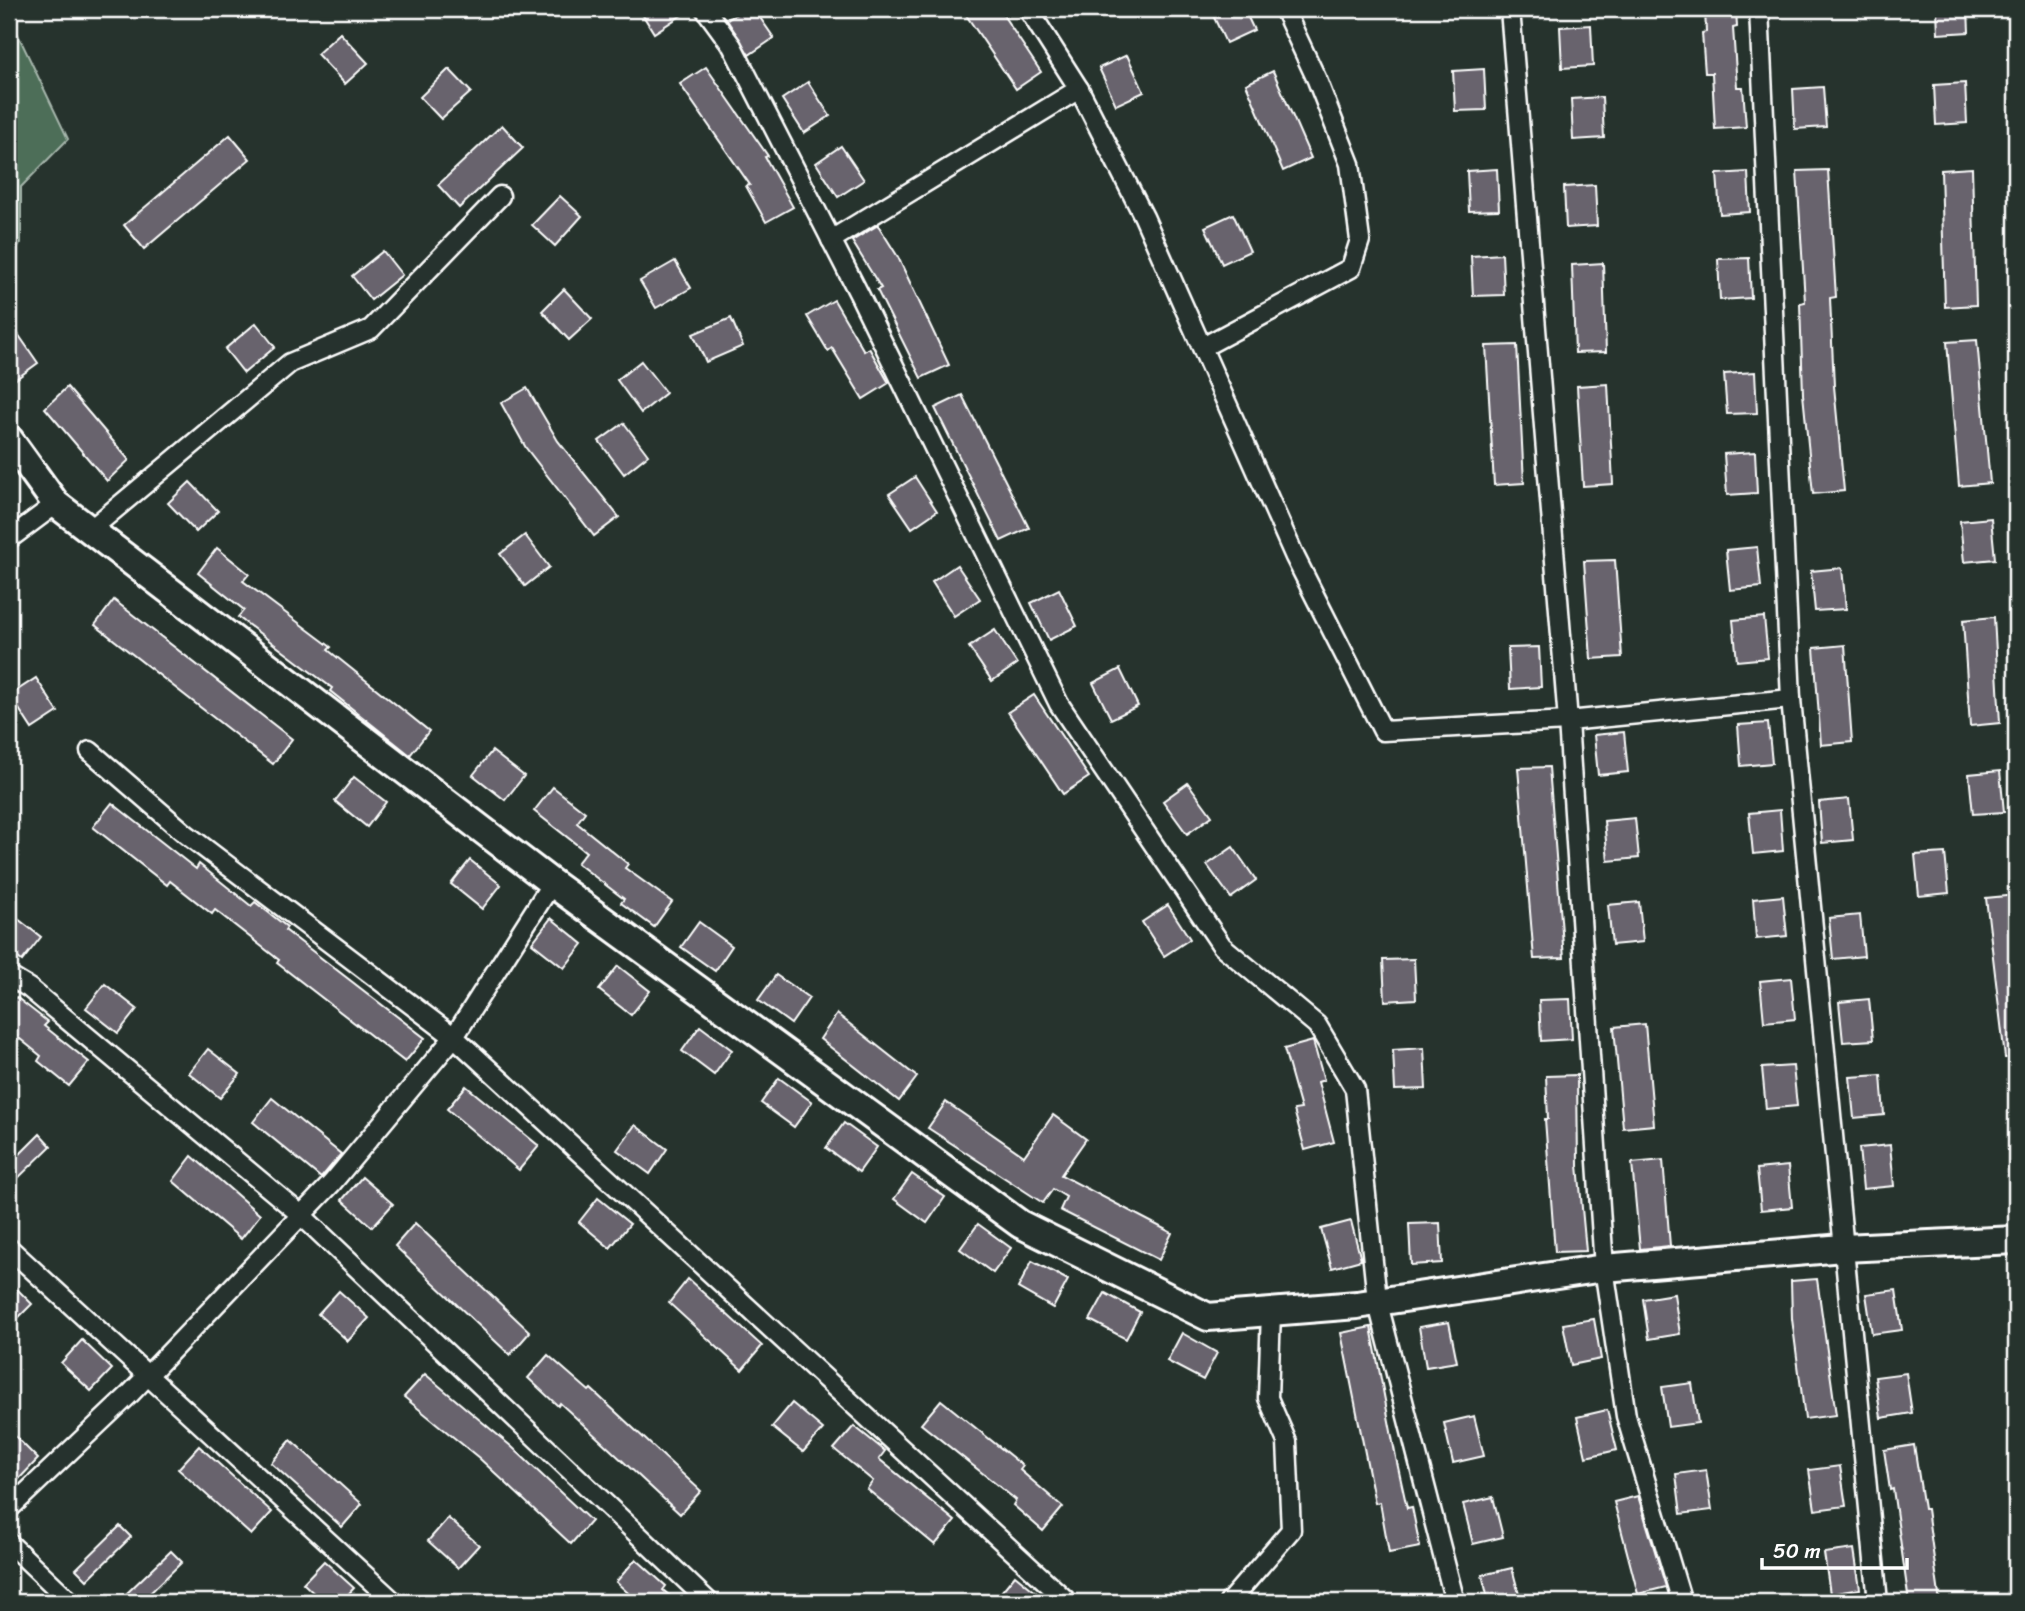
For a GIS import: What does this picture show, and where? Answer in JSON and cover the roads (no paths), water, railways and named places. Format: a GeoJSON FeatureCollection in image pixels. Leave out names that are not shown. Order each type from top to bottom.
{"type":"FeatureCollection","features":[{"type":"Feature","properties":{"kind":"street"},"geometry":{"type":"LineString","coordinates":[[705,9],[732,46],[831,240],[1059,704],[1222,946],[1317,1025],[1355,1089],[1377,1300],[1455,1602]]}},
{"type":"Feature","properties":{"kind":"street"},"geometry":{"type":"LineString","coordinates":[[1028,9],[1079,89],[1144,217],[1295,557],[1383,731],[1567,721],[1791,699]]}},
{"type":"Feature","properties":{"kind":"street"},"geometry":{"type":"LineString","coordinates":[[1203,347],[1351,268],[1360,240],[1350,164],[1317,80],[1284,9]]}},
{"type":"Feature","properties":{"kind":"street"},"geometry":{"type":"LineString","coordinates":[[1510,9],[1567,721],[1604,1268],[1626,1416],[1682,1602]]}},
{"type":"Feature","properties":{"kind":"street"},"geometry":{"type":"LineString","coordinates":[[1759,9],[1791,699],[1878,1602]]}},
{"type":"Feature","properties":{"kind":"street"},"geometry":{"type":"LineString","coordinates":[[831,240],[1079,89]]}},
{"type":"Feature","properties":{"kind":"street"},"geometry":{"type":"LineString","coordinates":[[90,530],[290,363],[372,329],[500,196]]}},
{"type":"Feature","properties":{"kind":"street"},"geometry":{"type":"LineString","coordinates":[[9,439],[57,504],[552,883],[1020,1224],[1208,1317],[1377,1300],[1604,1268],[1843,1248],[2016,1240]]}},
{"type":"Feature","properties":{"kind":"street"},"geometry":{"type":"LineString","coordinates":[[9,538],[57,504]]}},
{"type":"Feature","properties":{"kind":"street"},"geometry":{"type":"LineString","coordinates":[[90,751],[186,834],[454,1037],[1068,1602]]}},
{"type":"Feature","properties":{"kind":"street"},"geometry":{"type":"LineString","coordinates":[[9,1510],[146,1376],[332,1183],[454,1037],[552,883]]}},
{"type":"Feature","properties":{"kind":"street"},"geometry":{"type":"LineString","coordinates":[[9,976],[29,988],[300,1214],[709,1602]]}},
{"type":"Feature","properties":{"kind":"street"},"geometry":{"type":"LineString","coordinates":[[9,1248],[394,1602]]}},
{"type":"Feature","properties":{"kind":"street"},"geometry":{"type":"LineString","coordinates":[[1229,1602],[1291,1530],[1287,1442],[1268,1398],[1271,1312]]}},
{"type":"Feature","properties":{"kind":"street"},"geometry":{"type":"LineString","coordinates":[[9,1543],[71,1602]]}}]}
